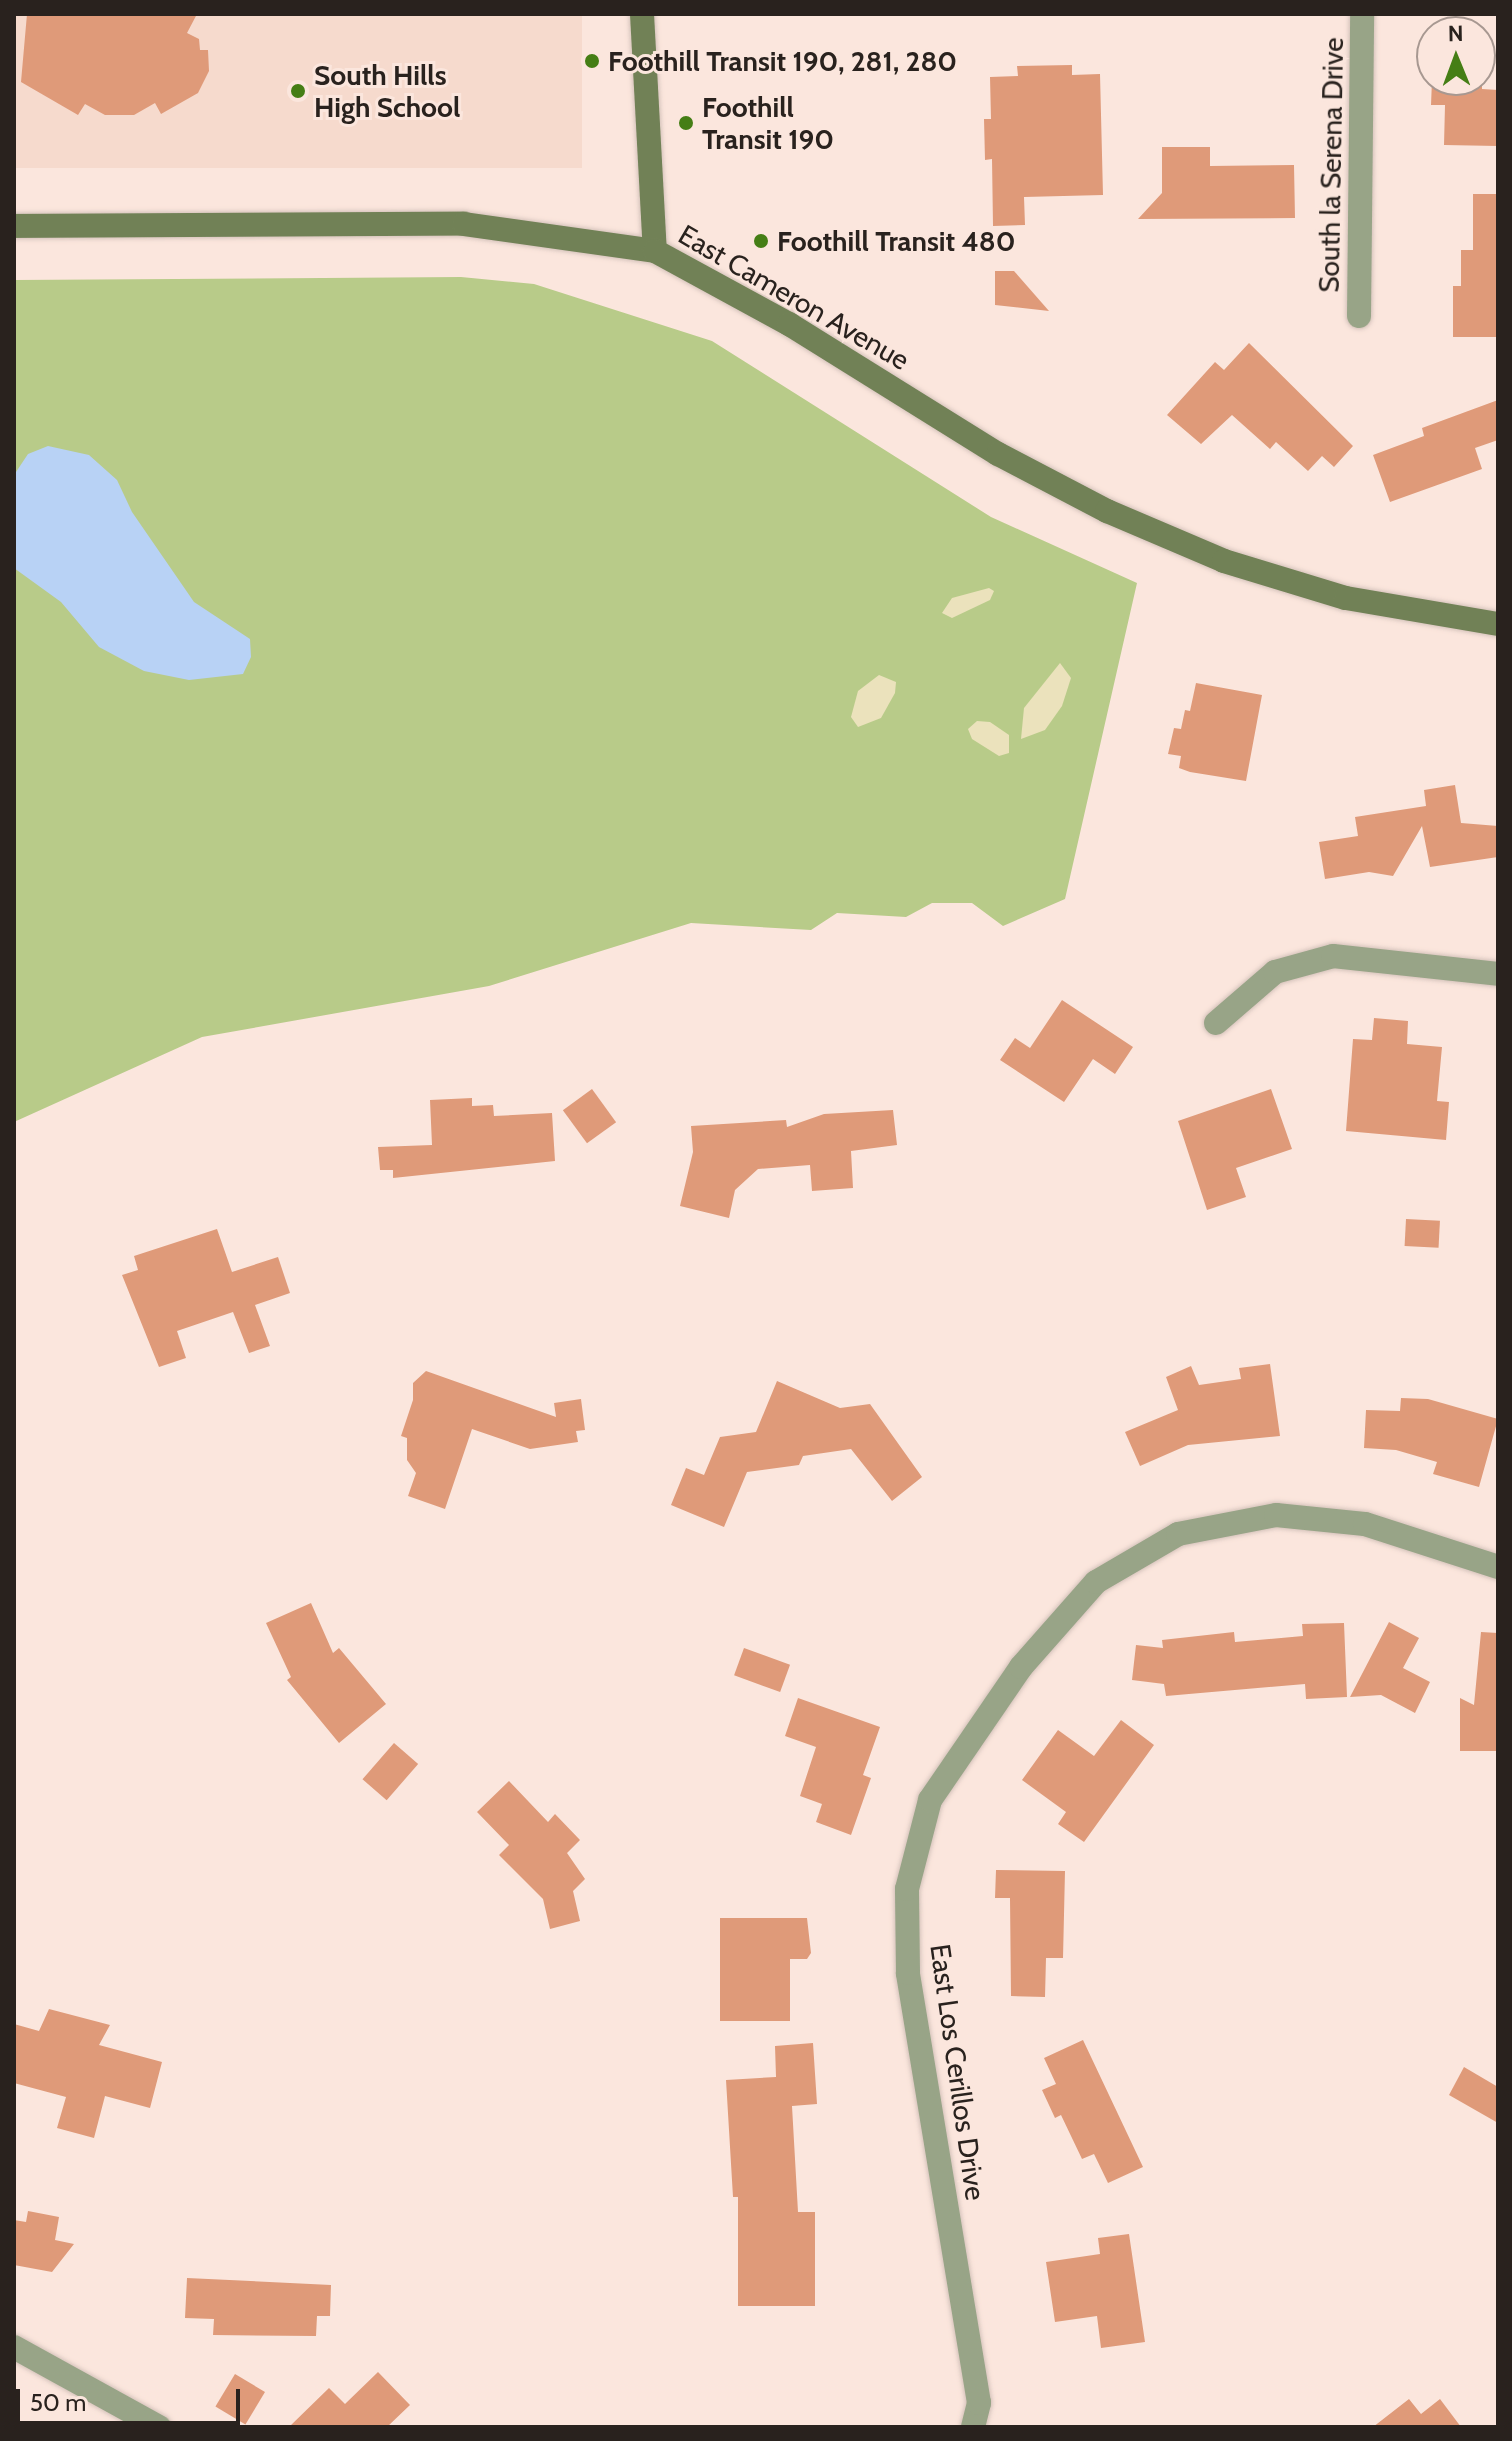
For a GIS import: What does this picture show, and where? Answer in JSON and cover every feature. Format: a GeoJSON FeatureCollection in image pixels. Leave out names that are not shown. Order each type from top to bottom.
{"type":"FeatureCollection","features":[{"type":"Feature","properties":{"kind":"main road"},"geometry":{"type":"LineString","coordinates":[[642,14],[655,251]]}},
{"type":"Feature","properties":{"kind":"main road","name":"East Cameron Avenue"},"geometry":{"type":"LineString","coordinates":[[14,226],[464,224],[655,251],[789,324],[998,454],[1107,511],[1224,561],[1346,598],[1498,624]]}},
{"type":"Feature","properties":{"kind":"street","name":"South la Serena Drive"},"geometry":{"type":"LineString","coordinates":[[1359,316],[1362,14]]}},
{"type":"Feature","properties":{"kind":"street"},"geometry":{"type":"LineString","coordinates":[[1216,1023],[1275,972],[1333,956],[1498,974]]}},
{"type":"Feature","properties":{"kind":"street","name":"East Los Cerillos Drive"},"geometry":{"type":"LineString","coordinates":[[973,2427],[979,2403],[908,1973],[907,1889],[930,1800],[1021,1667],[1096,1582],[1178,1534],[1276,1515],[1365,1524],[1498,1567]]}},
{"type":"Feature","properties":{"kind":"street"},"geometry":{"type":"LineString","coordinates":[[14,2347],[159,2427]]}},
{"type":"Feature","properties":{"kind":"shaded area","name":"South Hills High School"},"geometry":{"type":"Polygon","coordinates":[[[14,14],[582,14],[582,168],[14,168],[14,14]]]}},
{"type":"Feature","properties":{"kind":"green space"},"geometry":{"type":"Polygon","coordinates":[[[461,277],[534,284],[712,341],[991,517],[1137,583],[1065,899],[1003,926],[972,903],[932,903],[906,917],[837,913],[811,930],[691,923],[489,986],[202,1037],[14,1122],[14,280],[461,277]]]}},
{"type":"Feature","properties":{"kind":"sand"},"geometry":{"type":"Polygon","coordinates":[[[989,588],[994,591],[990,600],[952,618],[942,613],[952,598],[989,588]]]}},
{"type":"Feature","properties":{"kind":"sand"},"geometry":{"type":"Polygon","coordinates":[[[1060,663],[1071,678],[1062,706],[1045,730],[1021,739],[1024,708],[1060,663]]]}},
{"type":"Feature","properties":{"kind":"sand"},"geometry":{"type":"Polygon","coordinates":[[[879,675],[896,682],[895,693],[881,718],[858,727],[851,717],[858,691],[879,675]]]}},
{"type":"Feature","properties":{"kind":"sand"},"geometry":{"type":"Polygon","coordinates":[[[977,721],[990,722],[1009,735],[1009,753],[999,756],[972,739],[968,729],[977,721]]]}},
{"type":"Feature","properties":{"kind":"water"},"geometry":{"type":"Polygon","coordinates":[[[48,446],[89,455],[117,480],[132,512],[194,602],[250,639],[251,657],[243,674],[189,680],[144,671],[99,647],[61,602],[14,568],[14,475],[28,454],[48,446]]]}},
{"type":"Feature","properties":{"kind":"building"},"geometry":{"type":"Polygon","coordinates":[[[27,14],[197,14],[187,33],[199,39],[200,50],[208,50],[209,71],[198,93],[161,114],[155,103],[134,115],[105,115],[85,104],[78,115],[21,82],[27,14]]]}},
{"type":"Feature","properties":{"kind":"building"},"geometry":{"type":"Polygon","coordinates":[[[1072,65],[1072,75],[1100,74],[1103,195],[1024,197],[1025,225],[993,226],[992,159],[985,160],[984,119],[991,119],[990,77],[1018,76],[1017,66],[1072,65]]]}},
{"type":"Feature","properties":{"kind":"building"},"geometry":{"type":"Polygon","coordinates":[[[1498,90],[1498,146],[1444,145],[1445,105],[1431,105],[1431,96],[1496,96],[1498,90]]]}},
{"type":"Feature","properties":{"kind":"building"},"geometry":{"type":"Polygon","coordinates":[[[1162,147],[1210,147],[1210,166],[1294,165],[1295,218],[1138,219],[1162,193],[1162,147]]]}},
{"type":"Feature","properties":{"kind":"building"},"geometry":{"type":"Polygon","coordinates":[[[1473,194],[1498,194],[1498,337],[1453,337],[1453,286],[1461,286],[1461,250],[1473,250],[1473,194]]]}},
{"type":"Feature","properties":{"kind":"building"},"geometry":{"type":"Polygon","coordinates":[[[995,271],[1014,271],[1049,311],[995,305],[995,271]]]}},
{"type":"Feature","properties":{"kind":"building"},"geometry":{"type":"Polygon","coordinates":[[[1249,343],[1353,446],[1334,467],[1322,456],[1308,471],[1276,442],[1270,449],[1232,415],[1201,444],[1167,415],[1215,362],[1224,370],[1249,343]]]}},
{"type":"Feature","properties":{"kind":"building"},"geometry":{"type":"Polygon","coordinates":[[[1498,400],[1498,440],[1475,448],[1482,469],[1390,502],[1373,455],[1424,436],[1422,428],[1498,400]]]}},
{"type":"Feature","properties":{"kind":"building"},"geometry":{"type":"Polygon","coordinates":[[[1196,683],[1262,695],[1246,781],[1190,772],[1179,768],[1181,756],[1168,754],[1174,728],[1181,729],[1185,710],[1190,711],[1196,683]]]}},
{"type":"Feature","properties":{"kind":"building"},"geometry":{"type":"Polygon","coordinates":[[[1455,785],[1461,823],[1498,826],[1498,857],[1430,867],[1422,826],[1393,876],[1369,872],[1325,879],[1319,842],[1358,836],[1355,817],[1426,806],[1424,790],[1455,785]]]}},
{"type":"Feature","properties":{"kind":"building"},"geometry":{"type":"Polygon","coordinates":[[[1062,1000],[1133,1047],[1115,1074],[1093,1059],[1064,1102],[1000,1060],[1015,1038],[1030,1048],[1062,1000]]]}},
{"type":"Feature","properties":{"kind":"building"},"geometry":{"type":"Polygon","coordinates":[[[1374,1018],[1408,1021],[1407,1044],[1442,1047],[1437,1101],[1449,1102],[1446,1140],[1346,1131],[1353,1039],[1372,1040],[1374,1018]]]}},
{"type":"Feature","properties":{"kind":"building"},"geometry":{"type":"Polygon","coordinates":[[[592,1089],[616,1122],[587,1143],[563,1110],[592,1089]]]}},
{"type":"Feature","properties":{"kind":"building"},"geometry":{"type":"Polygon","coordinates":[[[1271,1089],[1292,1149],[1236,1168],[1246,1197],[1207,1210],[1178,1121],[1271,1089]]]}},
{"type":"Feature","properties":{"kind":"building"},"geometry":{"type":"Polygon","coordinates":[[[472,1098],[472,1106],[493,1105],[494,1116],[552,1113],[555,1161],[393,1178],[393,1170],[380,1170],[378,1147],[432,1145],[430,1100],[472,1098]]]}},
{"type":"Feature","properties":{"kind":"building"},"geometry":{"type":"Polygon","coordinates":[[[893,1110],[897,1145],[851,1151],[853,1188],[812,1191],[810,1165],[758,1169],[735,1190],[729,1218],[680,1206],[693,1152],[691,1126],[786,1120],[787,1127],[824,1114],[893,1110]]]}},
{"type":"Feature","properties":{"kind":"building"},"geometry":{"type":"Polygon","coordinates":[[[1406,1219],[1440,1221],[1439,1248],[1405,1246],[1406,1219]]]}},
{"type":"Feature","properties":{"kind":"building"},"geometry":{"type":"Polygon","coordinates":[[[217,1229],[232,1272],[278,1257],[290,1293],[255,1305],[270,1346],[249,1353],[233,1312],[177,1331],[186,1358],[159,1367],[122,1275],[138,1270],[134,1256],[217,1229]]]}},
{"type":"Feature","properties":{"kind":"building"},"geometry":{"type":"Polygon","coordinates":[[[1270,1364],[1280,1436],[1188,1445],[1140,1466],[1125,1432],[1178,1410],[1166,1377],[1191,1366],[1199,1385],[1241,1379],[1239,1368],[1270,1364]]]}},
{"type":"Feature","properties":{"kind":"building"},"geometry":{"type":"Polygon","coordinates":[[[426,1371],[556,1417],[554,1403],[581,1399],[585,1430],[576,1431],[578,1442],[530,1449],[472,1429],[445,1509],[408,1496],[416,1473],[407,1460],[407,1438],[401,1436],[413,1400],[413,1383],[426,1371]]]}},
{"type":"Feature","properties":{"kind":"building"},"geometry":{"type":"Polygon","coordinates":[[[777,1381],[840,1408],[870,1404],[922,1477],[892,1501],[851,1449],[803,1456],[799,1465],[747,1472],[724,1527],[671,1505],[686,1468],[704,1475],[720,1437],[756,1432],[777,1381]]]}},
{"type":"Feature","properties":{"kind":"building"},"geometry":{"type":"Polygon","coordinates":[[[1401,1398],[1428,1399],[1498,1419],[1479,1487],[1433,1474],[1437,1462],[1396,1450],[1364,1448],[1366,1410],[1400,1411],[1401,1398]]]}},
{"type":"Feature","properties":{"kind":"building"},"geometry":{"type":"Polygon","coordinates":[[[311,1603],[333,1653],[339,1648],[386,1704],[339,1743],[287,1680],[291,1677],[266,1623],[311,1603]]]}},
{"type":"Feature","properties":{"kind":"building"},"geometry":{"type":"Polygon","coordinates":[[[1389,1622],[1419,1638],[1403,1668],[1430,1682],[1415,1713],[1381,1695],[1350,1697],[1389,1622]]]}},
{"type":"Feature","properties":{"kind":"building"},"geometry":{"type":"Polygon","coordinates":[[[1344,1623],[1347,1697],[1306,1699],[1305,1684],[1166,1696],[1164,1684],[1132,1680],[1136,1645],[1163,1648],[1162,1640],[1234,1632],[1235,1642],[1303,1636],[1302,1624],[1344,1623]]]}},
{"type":"Feature","properties":{"kind":"building"},"geometry":{"type":"Polygon","coordinates":[[[1481,1632],[1498,1633],[1498,1751],[1460,1751],[1460,1698],[1474,1705],[1481,1632]]]}},
{"type":"Feature","properties":{"kind":"building"},"geometry":{"type":"Polygon","coordinates":[[[744,1648],[790,1665],[780,1692],[734,1675],[744,1648]]]}},
{"type":"Feature","properties":{"kind":"building"},"geometry":{"type":"Polygon","coordinates":[[[798,1698],[880,1727],[863,1775],[871,1778],[851,1835],[816,1822],[822,1804],[800,1796],[816,1747],[785,1736],[798,1698]]]}},
{"type":"Feature","properties":{"kind":"building"},"geometry":{"type":"Polygon","coordinates":[[[1121,1720],[1154,1745],[1084,1842],[1058,1824],[1066,1812],[1022,1780],[1058,1730],[1094,1756],[1121,1720]]]}},
{"type":"Feature","properties":{"kind":"building"},"geometry":{"type":"Polygon","coordinates":[[[394,1743],[418,1764],[387,1800],[363,1779],[394,1743]]]}},
{"type":"Feature","properties":{"kind":"building"},"geometry":{"type":"Polygon","coordinates":[[[509,1781],[548,1822],[555,1814],[580,1840],[567,1853],[585,1879],[573,1891],[580,1921],[550,1929],[543,1899],[499,1855],[509,1845],[477,1812],[509,1781]]]}},
{"type":"Feature","properties":{"kind":"building"},"geometry":{"type":"Polygon","coordinates":[[[996,1870],[1065,1871],[1063,1958],[1046,1958],[1045,1997],[1011,1996],[1010,1898],[995,1898],[996,1870]]]}},
{"type":"Feature","properties":{"kind":"building"},"geometry":{"type":"Polygon","coordinates":[[[720,1918],[807,1918],[811,1953],[807,1959],[790,1959],[790,2021],[720,2021],[720,1918]]]}},
{"type":"Feature","properties":{"kind":"building"},"geometry":{"type":"Polygon","coordinates":[[[49,2009],[110,2025],[99,2045],[162,2062],[150,2108],[105,2096],[94,2138],[57,2128],[66,2097],[14,2083],[14,2024],[39,2031],[49,2009]]]}},
{"type":"Feature","properties":{"kind":"building"},"geometry":{"type":"Polygon","coordinates":[[[1083,2040],[1143,2167],[1108,2183],[1094,2154],[1082,2159],[1061,2115],[1055,2118],[1042,2090],[1056,2084],[1044,2058],[1083,2040]]]}},
{"type":"Feature","properties":{"kind":"building"},"geometry":{"type":"Polygon","coordinates":[[[813,2043],[817,2104],[792,2106],[798,2212],[815,2212],[815,2306],[738,2306],[738,2197],[733,2197],[726,2080],[776,2077],[775,2046],[813,2043]]]}},
{"type":"Feature","properties":{"kind":"building"},"geometry":{"type":"Polygon","coordinates":[[[1464,2067],[1498,2087],[1498,2123],[1449,2095],[1464,2067]]]}},
{"type":"Feature","properties":{"kind":"building"},"geometry":{"type":"Polygon","coordinates":[[[28,2211],[59,2217],[55,2240],[74,2244],[52,2272],[14,2265],[14,2220],[26,2222],[28,2211]]]}},
{"type":"Feature","properties":{"kind":"building"},"geometry":{"type":"Polygon","coordinates":[[[1129,2234],[1145,2342],[1101,2348],[1097,2316],[1055,2322],[1046,2262],[1100,2254],[1098,2238],[1129,2234]]]}},
{"type":"Feature","properties":{"kind":"building"},"geometry":{"type":"Polygon","coordinates":[[[187,2278],[331,2285],[330,2316],[317,2316],[316,2336],[213,2335],[214,2319],[185,2318],[187,2278]]]}},
{"type":"Feature","properties":{"kind":"building"},"geometry":{"type":"Polygon","coordinates":[[[378,2372],[410,2405],[387,2427],[289,2427],[329,2388],[345,2404],[378,2372]]]}},
{"type":"Feature","properties":{"kind":"building"},"geometry":{"type":"Polygon","coordinates":[[[235,2374],[265,2392],[245,2425],[215,2407],[235,2374]]]}},
{"type":"Feature","properties":{"kind":"building"},"geometry":{"type":"Polygon","coordinates":[[[1409,2399],[1421,2414],[1440,2399],[1461,2427],[1373,2427],[1409,2399]]]}},
{"type":"Feature","properties":{"kind":"place","name":"Foothill Transit 190, 281, 280"},"geometry":{"type":"Point","coordinates":[592,61]}},
{"type":"Feature","properties":{"kind":"place","name":"South Hills High School"},"geometry":{"type":"Point","coordinates":[298,91]}},
{"type":"Feature","properties":{"kind":"place","name":"Foothill Transit 190"},"geometry":{"type":"Point","coordinates":[686,123]}},
{"type":"Feature","properties":{"kind":"place","name":"Foothill Transit 480"},"geometry":{"type":"Point","coordinates":[761,241]}}]}
